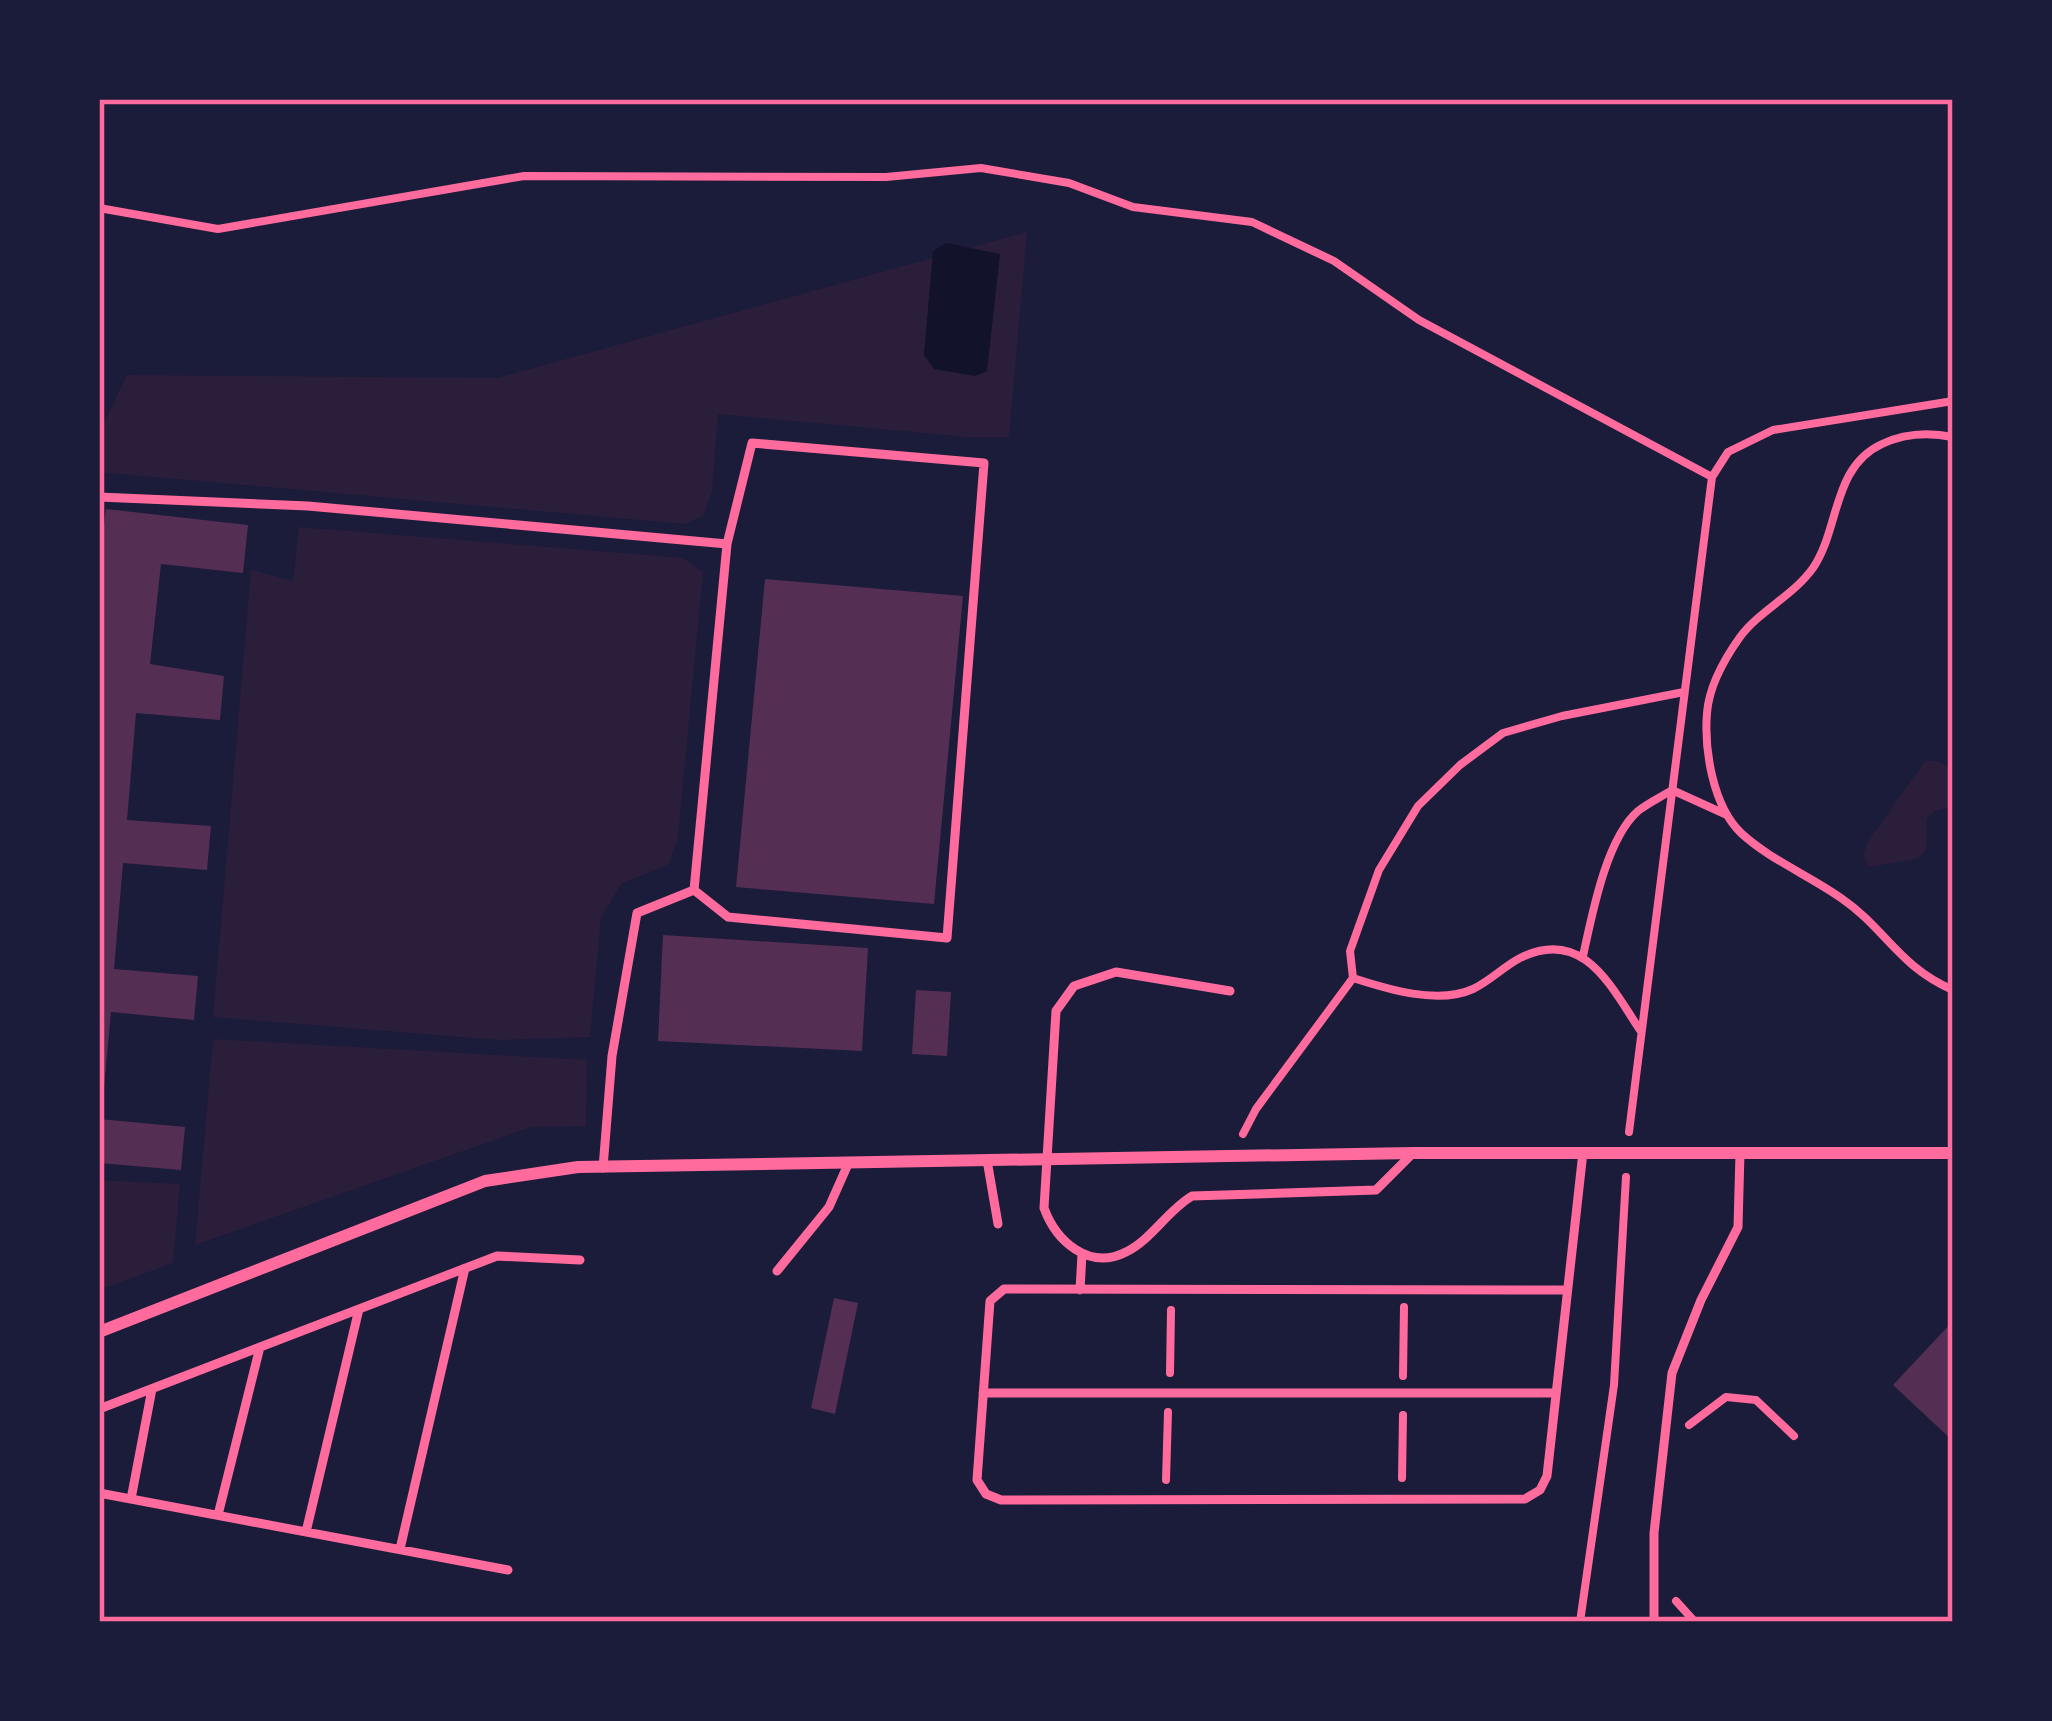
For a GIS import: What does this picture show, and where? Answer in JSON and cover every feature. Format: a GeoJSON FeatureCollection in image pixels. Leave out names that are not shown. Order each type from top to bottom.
{"type":"FeatureCollection","features":[{"type":"Feature","properties":{"kind":"street"},"geometry":{"type":"LineString","coordinates":[[99,1332],[485,1181],[578,1167],[1414,1153],[1953,1153]]}},
{"type":"Feature","properties":{"kind":"lane"},"geometry":{"type":"LineString","coordinates":[[752,442],[984,463],[947,938],[728,917],[694,890],[727,544],[752,442]]}},
{"type":"Feature","properties":{"kind":"lane"},"geometry":{"type":"LineString","coordinates":[[99,497],[308,506],[727,544]]}},
{"type":"Feature","properties":{"kind":"lane"},"geometry":{"type":"LineString","coordinates":[[603,1168],[612,1056],[638,914],[694,890]]}},
{"type":"Feature","properties":{"kind":"lane"},"geometry":{"type":"LineString","coordinates":[[1230,991],[1117,972],[1074,986],[1056,1011],[1044,1208],[1051,1228],[1082,1254],[1106,1258],[1126,1252],[1171,1209],[1192,1196],[1376,1190],[1414,1153]]}},
{"type":"Feature","properties":{"kind":"lane"},"geometry":{"type":"LineString","coordinates":[[1567,1290],[1004,1289],[990,1301],[977,1480],[986,1494],[1001,1500],[1525,1499],[1540,1490],[1547,1476],[1583,1152]]}},
{"type":"Feature","properties":{"kind":"lane"},"geometry":{"type":"LineString","coordinates":[[1654,1622],[1654,1533],[1672,1373],[1701,1300],[1738,1227],[1740,1153]]}},
{"type":"Feature","properties":{"kind":"lane"},"geometry":{"type":"LineString","coordinates":[[987,1160],[998,1224]]}},
{"type":"Feature","properties":{"kind":"lane"},"geometry":{"type":"LineString","coordinates":[[777,1271],[830,1207],[849,1162]]}},
{"type":"Feature","properties":{"kind":"lane"},"geometry":{"type":"LineString","coordinates":[[1080,1290],[1082,1254]]}},
{"type":"Feature","properties":{"kind":"lane"},"geometry":{"type":"LineString","coordinates":[[99,1409],[497,1256],[580,1260]]}},
{"type":"Feature","properties":{"kind":"lane"},"geometry":{"type":"LineString","coordinates":[[400,1550],[465,1268]]}},
{"type":"Feature","properties":{"kind":"lane"},"geometry":{"type":"LineString","coordinates":[[306,1532],[359,1309]]}},
{"type":"Feature","properties":{"kind":"lane"},"geometry":{"type":"LineString","coordinates":[[218,1515],[260,1347]]}},
{"type":"Feature","properties":{"kind":"lane"},"geometry":{"type":"LineString","coordinates":[[131,1499],[152,1389]]}},
{"type":"Feature","properties":{"kind":"lane"},"geometry":{"type":"LineString","coordinates":[[983,1394],[1556,1393]]}},
{"type":"Feature","properties":{"kind":"lane"},"geometry":{"type":"LineString","coordinates":[[99,1493],[508,1570]]}},
{"type":"Feature","properties":{"kind":"path"},"geometry":{"type":"LineString","coordinates":[[99,208],[218,229],[524,176],[886,177],[981,168],[1070,183],[1133,206],[1252,222],[1334,261],[1419,320],[1712,477]]}},
{"type":"Feature","properties":{"kind":"path"},"geometry":{"type":"LineString","coordinates":[[1580,1622],[1614,1385],[1626,1151],[1712,477],[1728,452],[1773,430],[1953,401]]}},
{"type":"Feature","properties":{"kind":"path"},"geometry":{"type":"LineString","coordinates":[[1953,436],[1917,433],[1867,451],[1848,474],[1814,566],[1742,634],[1719,672],[1707,710],[1710,766],[1726,815],[1742,834],[1844,899],[1913,967],[1953,990]]}},
{"type":"Feature","properties":{"kind":"path"},"geometry":{"type":"LineString","coordinates":[[1232,1156],[1256,1108],[1353,978],[1350,951],[1379,870],[1418,806],[1460,765],[1503,733],[1684,692]]}},
{"type":"Feature","properties":{"kind":"path"},"geometry":{"type":"LineString","coordinates":[[1672,790],[1726,815]]}},
{"type":"Feature","properties":{"kind":"path"},"geometry":{"type":"LineString","coordinates":[[1583,956],[1597,892],[1622,832],[1636,812],[1672,790]]}},
{"type":"Feature","properties":{"kind":"path"},"geometry":{"type":"LineString","coordinates":[[1353,978],[1394,991],[1469,991],[1522,957],[1555,947],[1583,956],[1610,985],[1641,1032]]}},
{"type":"Feature","properties":{"kind":"path"},"geometry":{"type":"LineString","coordinates":[[1680,1433],[1726,1397],[1756,1400],[1794,1436]]}},
{"type":"Feature","properties":{"kind":"path"},"geometry":{"type":"LineString","coordinates":[[1666,1590],[1695,1622]]}},
{"type":"Feature","properties":{"kind":"shaded area"},"geometry":{"type":"Polygon","coordinates":[[[1027,232],[1009,437],[718,414],[712,491],[703,516],[685,524],[99,472],[99,433],[127,375],[497,378],[1027,232]]]}},
{"type":"Feature","properties":{"kind":"shaded area"},"geometry":{"type":"Polygon","coordinates":[[[946,243],[1000,254],[987,371],[975,376],[934,369],[924,355],[933,251],[946,243]]]}},
{"type":"Feature","properties":{"kind":"shaded area"},"geometry":{"type":"Polygon","coordinates":[[[299,527],[683,558],[703,572],[678,838],[669,864],[621,884],[601,918],[590,1037],[498,1040],[213,1017],[251,570],[293,581],[299,527]]]}},
{"type":"Feature","properties":{"kind":"shaded area"},"geometry":{"type":"Polygon","coordinates":[[[1925,761],[1953,769],[1953,807],[1927,818],[1926,850],[1917,859],[1869,867],[1863,857],[1867,843],[1925,761]]]}},
{"type":"Feature","properties":{"kind":"shaded area"},"geometry":{"type":"Polygon","coordinates":[[[213,1039],[587,1060],[586,1126],[531,1127],[195,1245],[213,1039]]]}},
{"type":"Feature","properties":{"kind":"shaded area"},"geometry":{"type":"Polygon","coordinates":[[[99,1180],[180,1184],[173,1263],[99,1290],[99,1180]]]}},
{"type":"Feature","properties":{"kind":"building"},"geometry":{"type":"Polygon","coordinates":[[[106,509],[248,525],[243,573],[161,564],[150,664],[224,676],[220,720],[136,713],[127,820],[211,826],[207,870],[123,863],[114,969],[198,976],[194,1020],[111,1012],[99,1110],[99,566],[106,509]]]}},
{"type":"Feature","properties":{"kind":"building"},"geometry":{"type":"Polygon","coordinates":[[[765,579],[963,596],[934,904],[736,887],[765,579]]]}},
{"type":"Feature","properties":{"kind":"building"},"geometry":{"type":"Polygon","coordinates":[[[663,935],[868,948],[862,1051],[658,1041],[663,935]]]}},
{"type":"Feature","properties":{"kind":"building"},"geometry":{"type":"Polygon","coordinates":[[[916,990],[951,992],[947,1056],[912,1054],[916,990]]]}},
{"type":"Feature","properties":{"kind":"building"},"geometry":{"type":"Polygon","coordinates":[[[99,1119],[185,1127],[181,1170],[99,1163],[99,1119]]]}},
{"type":"Feature","properties":{"kind":"building"},"geometry":{"type":"Polygon","coordinates":[[[834,1298],[858,1303],[835,1414],[811,1408],[834,1298]]]}},
{"type":"Feature","properties":{"kind":"building"},"geometry":{"type":"Polygon","coordinates":[[[1953,1321],[1953,1441],[1893,1385],[1953,1321]]]}}]}
